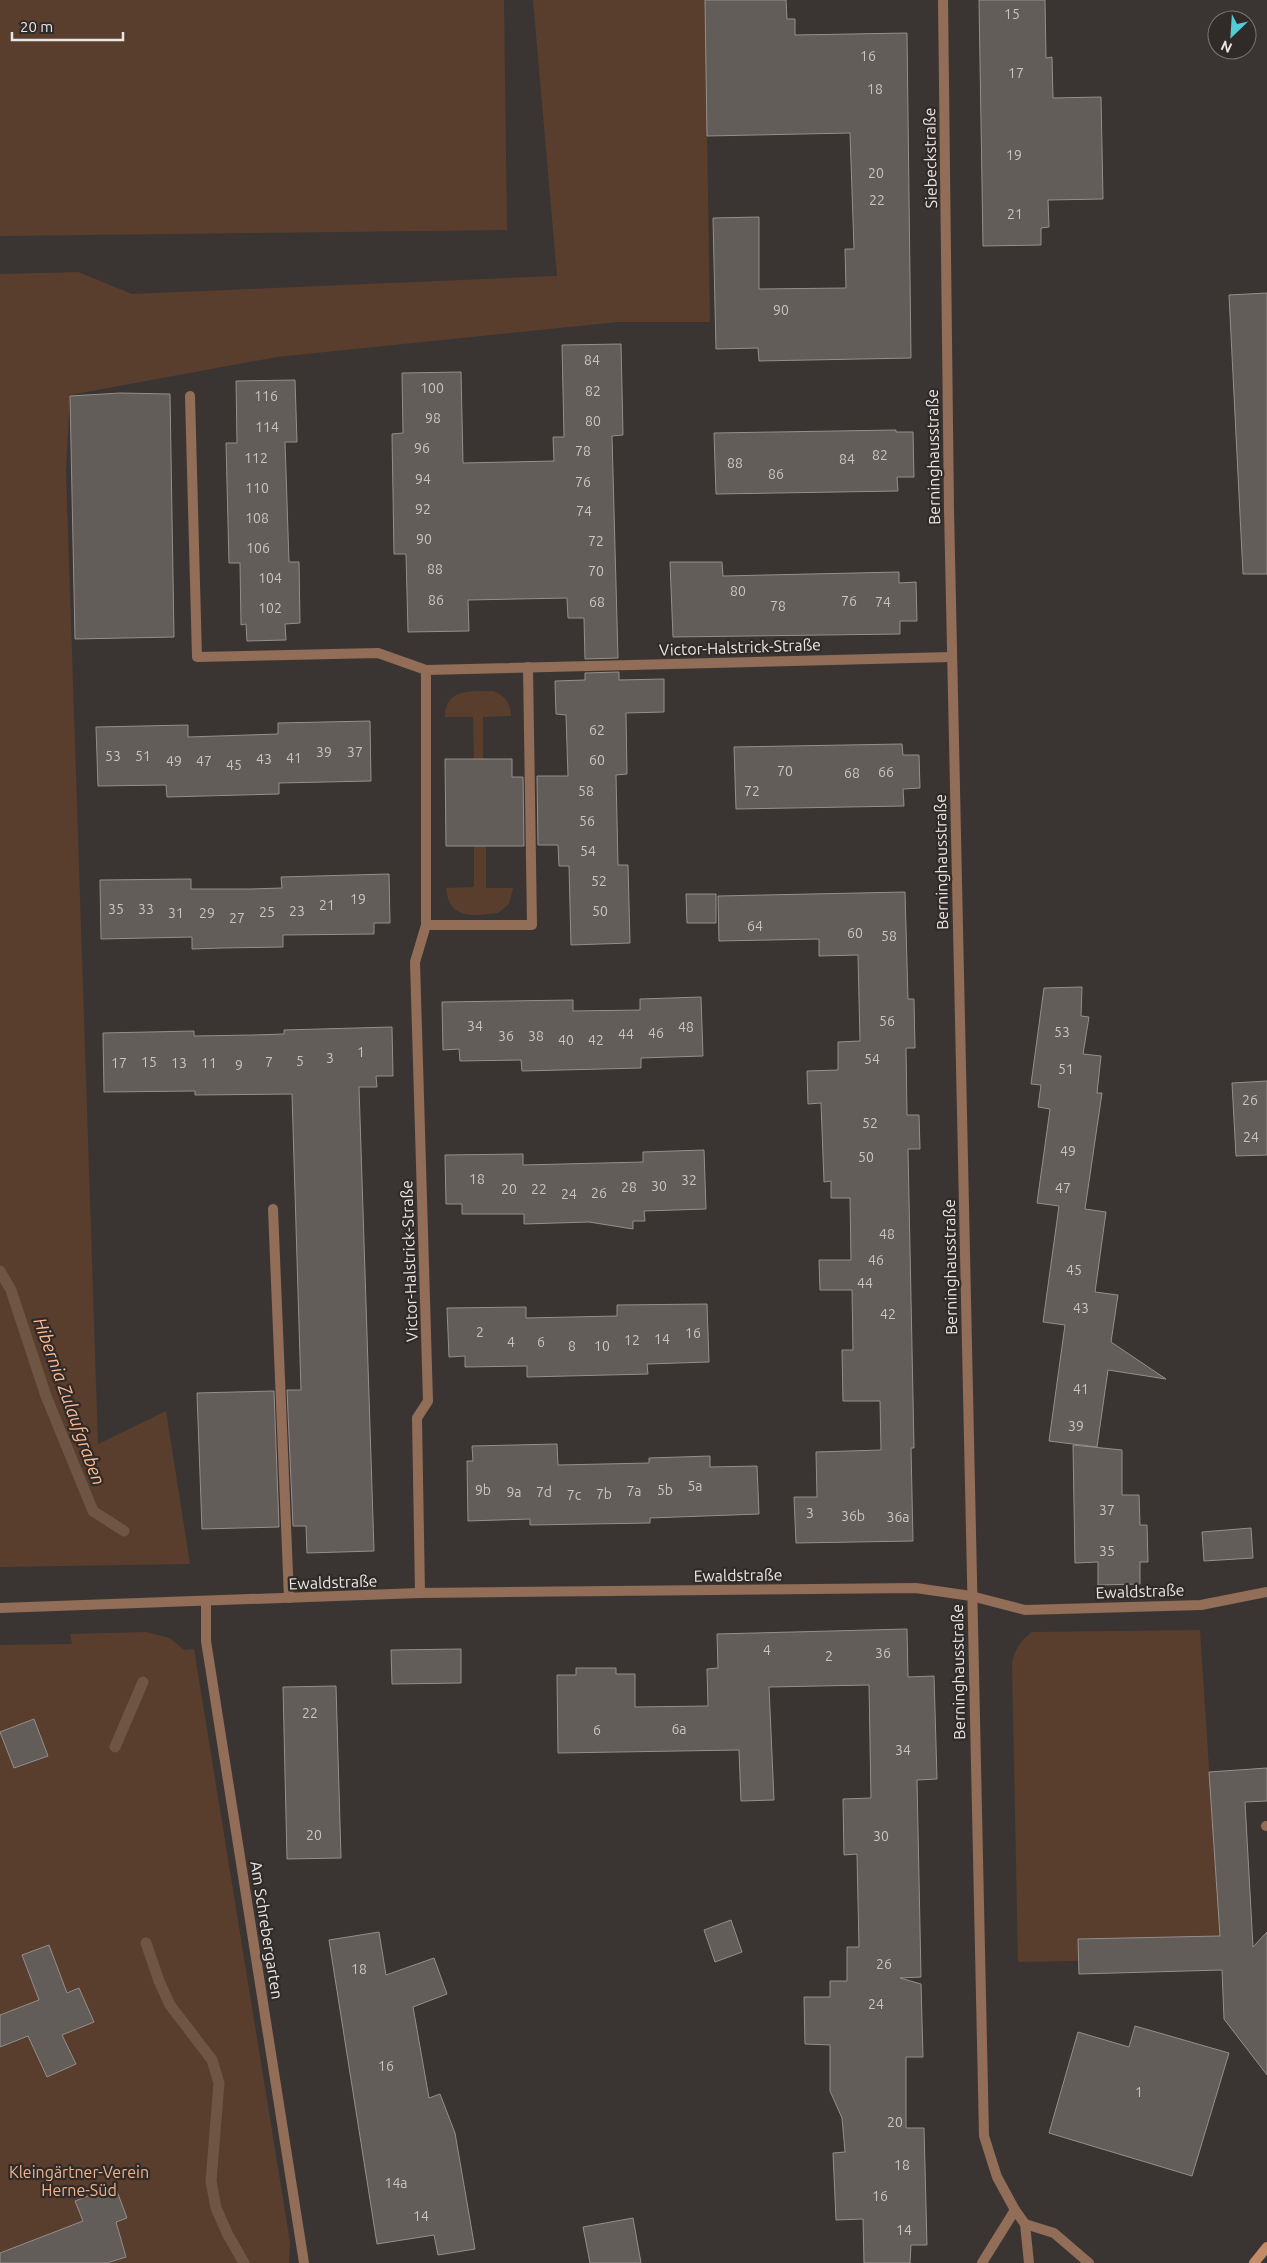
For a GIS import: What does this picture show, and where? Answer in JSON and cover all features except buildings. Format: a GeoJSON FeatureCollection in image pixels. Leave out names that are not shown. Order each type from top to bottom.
{"type":"FeatureCollection","features":[{"type":"Feature","properties":{"kind":"main road"},"geometry":{"type":"LineString","coordinates":[[1254,2263],[1267,2247]]}},
{"type":"Feature","properties":{"kind":"street","name":"Siebeckstraße"},"geometry":{"type":"LineString","coordinates":[[943,0],[947,316]]}},
{"type":"Feature","properties":{"kind":"street","name":"Berninghausstraße"},"geometry":{"type":"LineString","coordinates":[[947,316],[971,1596],[984,2136],[997,2177],[1025,2224],[1029,2263]]}},
{"type":"Feature","properties":{"kind":"street"},"geometry":{"type":"LineString","coordinates":[[190,396],[197,658],[378,654],[426,670]]}},
{"type":"Feature","properties":{"kind":"street","name":"Victor-Halstrick-Straße"},"geometry":{"type":"LineString","coordinates":[[420,1593],[416,1418],[428,1401],[415,962],[426,925],[426,670],[952,656]]}},
{"type":"Feature","properties":{"kind":"street"},"geometry":{"type":"LineString","coordinates":[[426,925],[532,924],[528,667]]}},
{"type":"Feature","properties":{"kind":"street"},"geometry":{"type":"LineString","coordinates":[[273,1209],[289,1598]]}},
{"type":"Feature","properties":{"kind":"street","name":"Ewaldstraße"},"geometry":{"type":"LineString","coordinates":[[0,1608],[420,1593],[916,1588],[971,1596],[1025,1610],[1201,1605],[1267,1592]]}},
{"type":"Feature","properties":{"kind":"street","name":"Am Schrebergarten"},"geometry":{"type":"LineString","coordinates":[[206,1602],[206,1640],[303,2258]]}},
{"type":"Feature","properties":{"kind":"street"},"geometry":{"type":"LineString","coordinates":[[982,2263],[1015,2210]]}},
{"type":"Feature","properties":{"kind":"street"},"geometry":{"type":"LineString","coordinates":[[1025,2224],[1054,2233],[1089,2263]]}},
{"type":"Feature","properties":{"kind":"green space"},"geometry":{"type":"Polygon","coordinates":[[[0,0],[504,0],[507,230],[0,236],[0,0]]]}},
{"type":"Feature","properties":{"kind":"green space"},"geometry":{"type":"Polygon","coordinates":[[[533,0],[705,0],[710,322],[618,322],[277,357],[70,395],[66,471],[98,1444],[166,1411],[190,1564],[0,1567],[0,274],[78,272],[132,294],[557,276],[533,0]]]}},
{"type":"Feature","properties":{"kind":"green space"},"geometry":{"type":"Polygon","coordinates":[[[493,691],[507,700],[511,716],[483,717],[483,759],[474,759],[473,717],[445,717],[446,708],[454,696],[461,693],[493,691]]]}},
{"type":"Feature","properties":{"kind":"green space"},"geometry":{"type":"Polygon","coordinates":[[[474,846],[486,846],[486,888],[513,888],[509,904],[498,913],[464,914],[452,906],[448,898],[446,888],[474,887],[474,846]]]}},
{"type":"Feature","properties":{"kind":"green space"},"geometry":{"type":"Polygon","coordinates":[[[1200,1630],[1220,1936],[1191,1937],[1079,1961],[1018,1962],[1012,1663],[1017,1649],[1032,1632],[1200,1630]]]}},
{"type":"Feature","properties":{"kind":"green space","name":"Kleingärtner-Verein Herne-Süd"},"geometry":{"type":"Polygon","coordinates":[[[146,1632],[170,1638],[184,1650],[194,1649],[290,2242],[289,2263],[0,2263],[0,1645],[72,1644],[70,1634],[146,1632]]]}},
{"type":"Feature","properties":{"kind":"waterway","name":"Hibernia Zulaufgraben"},"geometry":{"type":"LineString","coordinates":[[0,1271],[11,1290],[46,1396],[93,1511],[124,1531]]}},
{"type":"Feature","properties":{"kind":"waterway","name":"Hibernia Zulaufgraben"},"geometry":{"type":"LineString","coordinates":[[115,1747],[143,1682]]}},
{"type":"Feature","properties":{"kind":"waterway","name":"Hibernia Zulaufgraben"},"geometry":{"type":"LineString","coordinates":[[146,1943],[159,1981],[170,2005],[212,2060],[219,2083],[211,2181],[216,2208],[228,2235],[244,2263]]}}]}
